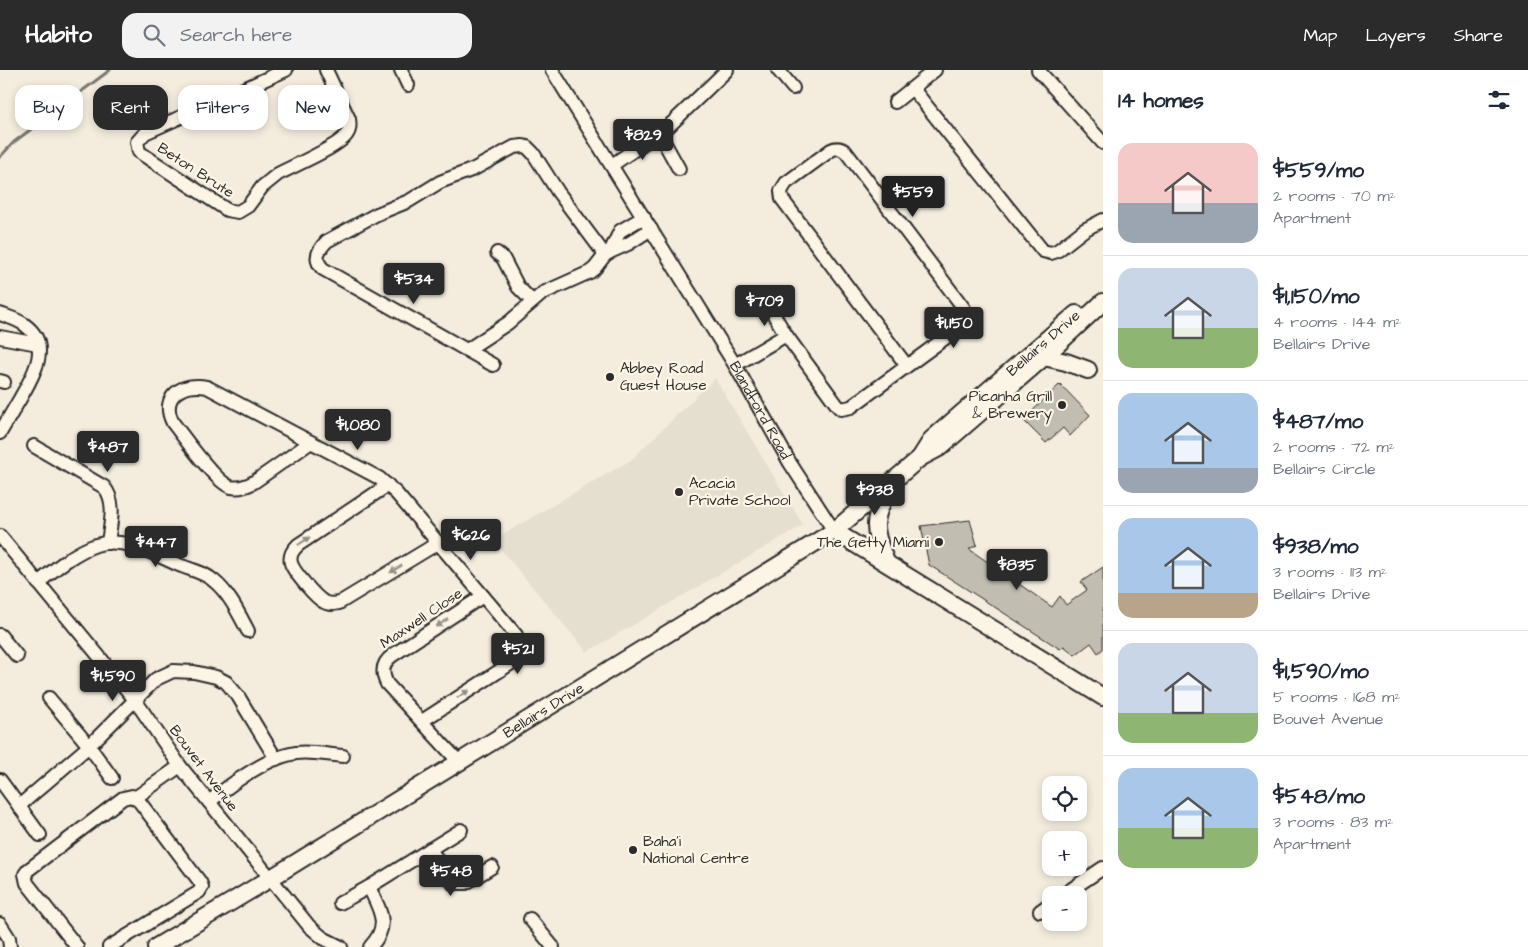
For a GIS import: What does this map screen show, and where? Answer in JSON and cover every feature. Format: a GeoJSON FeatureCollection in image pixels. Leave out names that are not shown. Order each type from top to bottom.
{"type":"FeatureCollection","features":[{"type":"Feature","properties":{"kind":"street","name":"Beton Brute"},"geometry":{"type":"LineString","coordinates":[[286,70],[145,133],[137,142],[139,152],[228,210],[238,212],[248,206],[262,187],[278,174],[338,142],[348,133],[349,119],[326,70]]}},
{"type":"Feature","properties":{"kind":"street"},"geometry":{"type":"LineString","coordinates":[[401,70],[408,85]]}},
{"type":"Feature","properties":{"kind":"street","name":"Blandford Road"},"geometry":{"type":"LineString","coordinates":[[552,70],[735,365],[790,463],[834,531],[1103,698]]}},
{"type":"Feature","properties":{"kind":"street"},"geometry":{"type":"LineString","coordinates":[[612,165],[659,134],[727,70]]}},
{"type":"Feature","properties":{"kind":"street"},"geometry":{"type":"LineString","coordinates":[[778,70],[793,88]]}},
{"type":"Feature","properties":{"kind":"street"},"geometry":{"type":"LineString","coordinates":[[896,102],[935,70]]}},
{"type":"Feature","properties":{"kind":"street"},"geometry":{"type":"LineString","coordinates":[[1038,70],[1103,143]]}},
{"type":"Feature","properties":{"kind":"street"},"geometry":{"type":"LineString","coordinates":[[913,88],[1043,251],[1051,253],[1057,251],[1084,230],[1101,225]]}},
{"type":"Feature","properties":{"kind":"street"},"geometry":{"type":"LineString","coordinates":[[659,134],[679,169]]}},
{"type":"Feature","properties":{"kind":"street"},"geometry":{"type":"LineString","coordinates":[[493,365],[323,269],[318,264],[317,259],[321,246],[377,214],[409,201],[440,182],[474,169],[514,147],[523,146],[533,153],[558,192],[607,253]]}},
{"type":"Feature","properties":{"kind":"street"},"geometry":{"type":"LineString","coordinates":[[768,305],[786,334],[841,409],[851,407],[907,366],[963,325],[966,313],[846,152],[838,148],[834,148],[786,183],[781,191],[782,199],[907,366]]}},
{"type":"Feature","properties":{"kind":"street"},"geometry":{"type":"LineString","coordinates":[[467,350],[508,323],[543,293],[596,268],[620,231],[644,217]]}},
{"type":"Feature","properties":{"kind":"street"},"geometry":{"type":"LineString","coordinates":[[607,253],[628,244],[651,229]]}},
{"type":"Feature","properties":{"kind":"street"},"geometry":{"type":"LineString","coordinates":[[497,253],[503,258],[518,287],[532,301]]}},
{"type":"Feature","properties":{"kind":"street","name":"Bellairs Drive"},"geometry":{"type":"LineString","coordinates":[[920,458],[932,439],[1055,331],[1103,293]]}},
{"type":"Feature","properties":{"kind":"street","name":"Bellairs Drive"},"geometry":{"type":"LineString","coordinates":[[156,947],[834,531],[920,458],[939,448],[1044,357],[1103,302]]}},
{"type":"Feature","properties":{"kind":"street"},"geometry":{"type":"LineString","coordinates":[[0,314],[25,325],[35,337],[39,356],[34,374],[0,433]]}},
{"type":"Feature","properties":{"kind":"street"},"geometry":{"type":"LineString","coordinates":[[735,365],[786,334]]}},
{"type":"Feature","properties":{"kind":"street"},"geometry":{"type":"LineString","coordinates":[[0,337],[38,344]]}},
{"type":"Feature","properties":{"kind":"street"},"geometry":{"type":"LineString","coordinates":[[1044,357],[1088,370]]}},
{"type":"Feature","properties":{"kind":"street"},"geometry":{"type":"LineString","coordinates":[[311,442],[254,482],[245,486],[230,487],[218,479],[173,423],[168,415],[168,407],[174,394],[180,390],[197,385],[207,387],[368,472],[388,485],[516,636],[519,643],[519,652],[516,659],[422,720]]}},
{"type":"Feature","properties":{"kind":"street"},"geometry":{"type":"LineString","coordinates":[[34,446],[104,487],[109,493],[112,506],[108,543]]}},
{"type":"Feature","properties":{"kind":"street"},"geometry":{"type":"LineString","coordinates":[[886,562],[878,541],[876,522],[880,505],[896,478]]}},
{"type":"Feature","properties":{"kind":"street"},"geometry":{"type":"LineString","coordinates":[[388,485],[298,545],[293,551],[291,563],[294,570],[318,599],[325,603],[339,603],[438,544]]}},
{"type":"Feature","properties":{"kind":"street","name":"Bouvet Avenue"},"geometry":{"type":"LineString","coordinates":[[0,536],[135,700],[180,766],[309,926],[323,938],[341,947]]}},
{"type":"Feature","properties":{"kind":"street"},"geometry":{"type":"LineString","coordinates":[[38,583],[81,552],[97,544],[108,543],[132,546],[147,550],[210,578],[231,601],[248,631]]}},
{"type":"Feature","properties":{"kind":"street","name":"Maxwell Close"},"geometry":{"type":"LineString","coordinates":[[459,762],[387,684],[383,670],[384,664],[393,655],[483,596]]}},
{"type":"Feature","properties":{"kind":"street"},"geometry":{"type":"LineString","coordinates":[[0,635],[17,656]]}},
{"type":"Feature","properties":{"kind":"street"},"geometry":{"type":"LineString","coordinates":[[19,806],[89,746],[156,679],[173,671],[194,672],[216,677],[226,682],[238,696],[276,759]]}},
{"type":"Feature","properties":{"kind":"street"},"geometry":{"type":"LineString","coordinates":[[50,698],[112,778]]}},
{"type":"Feature","properties":{"kind":"street"},"geometry":{"type":"LineString","coordinates":[[209,802],[241,778],[276,759],[297,753],[343,756]]}},
{"type":"Feature","properties":{"kind":"street"},"geometry":{"type":"LineString","coordinates":[[136,798],[180,766]]}},
{"type":"Feature","properties":{"kind":"street"},"geometry":{"type":"LineString","coordinates":[[0,780],[40,835]]}},
{"type":"Feature","properties":{"kind":"street"},"geometry":{"type":"LineString","coordinates":[[77,947],[27,883],[25,874],[127,796],[136,798],[202,887],[199,892],[109,947]]}},
{"type":"Feature","properties":{"kind":"street"},"geometry":{"type":"LineString","coordinates":[[340,903],[369,888],[460,830]]}},
{"type":"Feature","properties":{"kind":"street"},"geometry":{"type":"LineString","coordinates":[[430,849],[453,883],[466,883],[492,867]]}},
{"type":"Feature","properties":{"kind":"street"},"geometry":{"type":"LineString","coordinates":[[1076,886],[1103,868]]}},
{"type":"Feature","properties":{"kind":"street"},"geometry":{"type":"LineString","coordinates":[[369,888],[383,920],[378,938],[370,947]]}},
{"type":"Feature","properties":{"kind":"street"},"geometry":{"type":"LineString","coordinates":[[530,919],[553,947]]}},
{"type":"Feature","properties":{"kind":"street"},"geometry":{"type":"LineString","coordinates":[[0,924],[9,938],[10,947]]}},
{"type":"Feature","properties":{"kind":"shaded area","name":"Acacia Private School"},"geometry":{"type":"Polygon","coordinates":[[[715,378],[803,525],[587,652],[493,540],[631,460],[715,378]]]}},
{"type":"Feature","properties":{"kind":"building"},"geometry":{"type":"Polygon","coordinates":[[[1060,384],[1090,415],[1070,436],[1063,428],[1046,443],[1023,420],[1060,384]]]}},
{"type":"Feature","properties":{"kind":"building"},"geometry":{"type":"Polygon","coordinates":[[[970,520],[977,545],[969,549],[1052,607],[1060,596],[1066,605],[1087,590],[1081,582],[1103,567],[1103,649],[1098,653],[1091,643],[1075,655],[1064,646],[1060,649],[929,565],[921,526],[970,520]]]}},
{"type":"Feature","properties":{"kind":"waterway"},"geometry":{"type":"LineString","coordinates":[[0,157],[14,142],[110,70]]}},
{"type":"Feature","properties":{"kind":"place","name":"Abbey Road Guest House"},"geometry":{"type":"Point","coordinates":[610,377]}},
{"type":"Feature","properties":{"kind":"place","name":"Picanha Grill & Brewery"},"geometry":{"type":"Point","coordinates":[1062,405]}},
{"type":"Feature","properties":{"kind":"place","name":"Acacia Private School"},"geometry":{"type":"Point","coordinates":[679,492]}},
{"type":"Feature","properties":{"kind":"place","name":"The Getty Miami"},"geometry":{"type":"Point","coordinates":[939,542]}},
{"type":"Feature","properties":{"kind":"place","name":"Baha'i National Centre"},"geometry":{"type":"Point","coordinates":[633,850]}}]}
